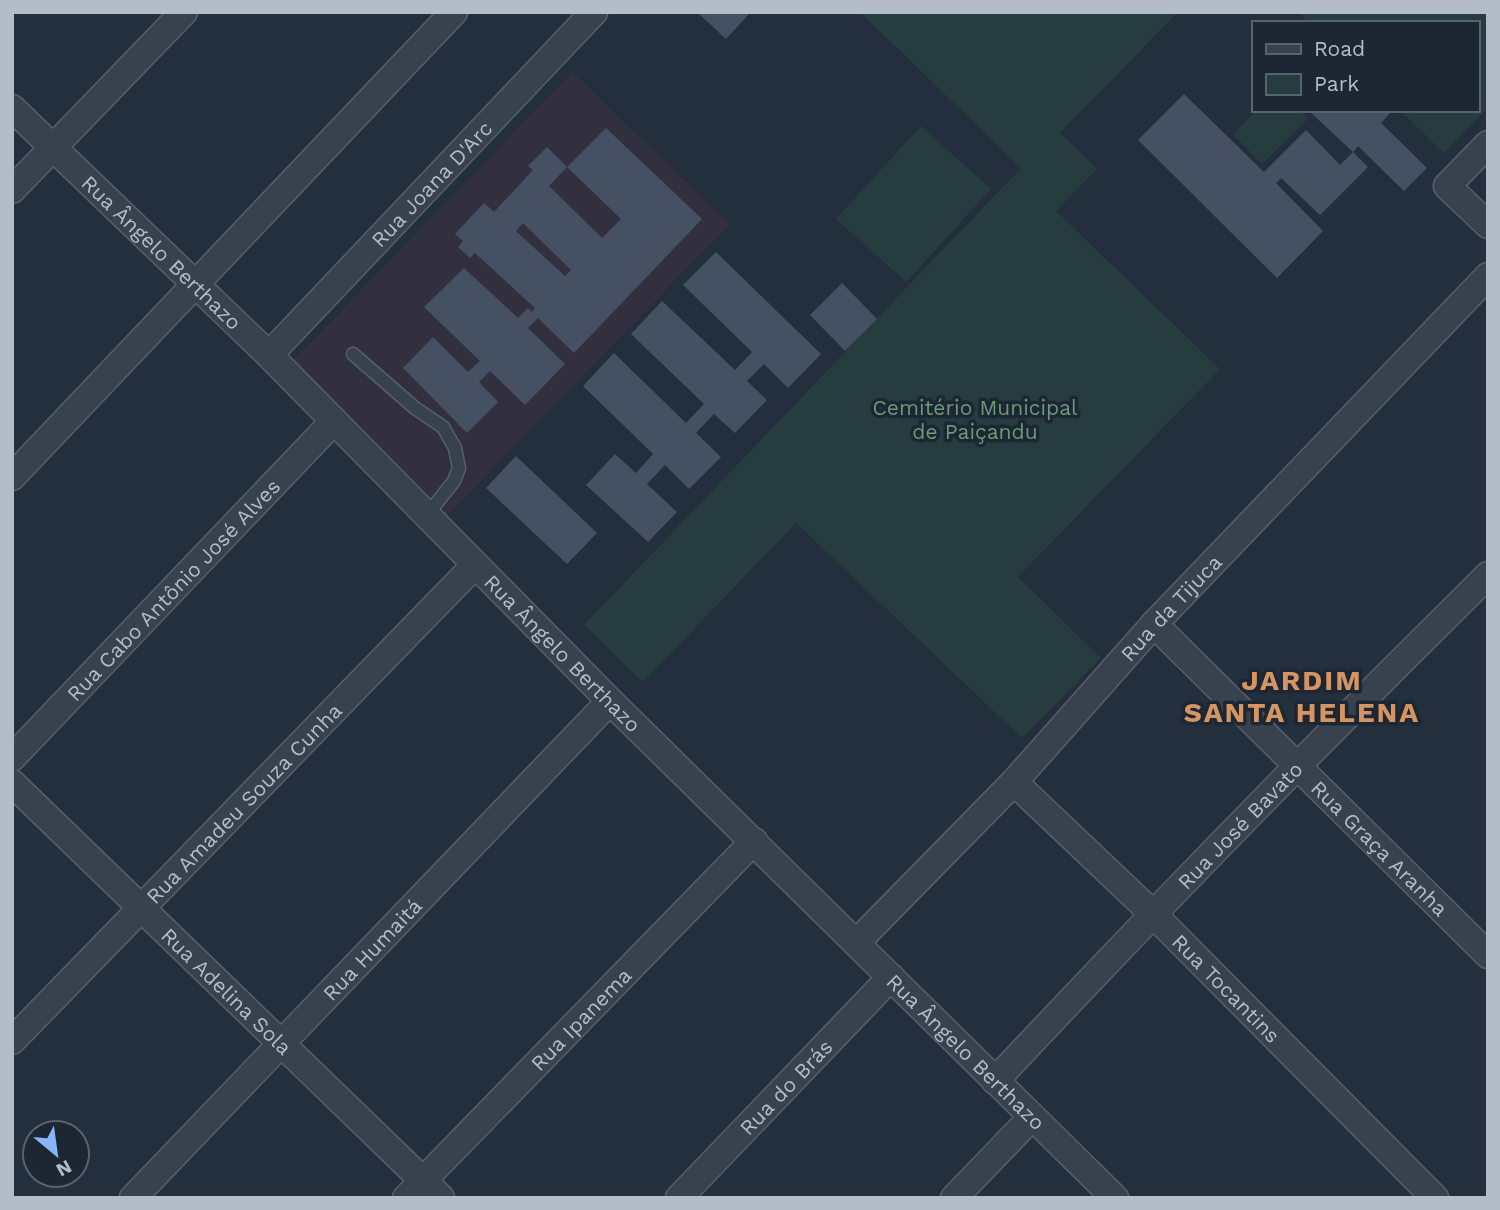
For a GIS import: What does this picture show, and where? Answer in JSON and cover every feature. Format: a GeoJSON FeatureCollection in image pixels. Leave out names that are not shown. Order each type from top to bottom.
{"type":"FeatureCollection","features":[{"type":"Feature","properties":{"kind":"street"},"geometry":{"type":"LineString","coordinates":[[12,190],[184,12]]}},
{"type":"Feature","properties":{"kind":"street"},"geometry":{"type":"LineString","coordinates":[[12,477],[454,12]]}},
{"type":"Feature","properties":{"kind":"street","name":"Rua Joana D'Arc"},"geometry":{"type":"LineString","coordinates":[[269,355],[594,12]]}},
{"type":"Feature","properties":{"kind":"street","name":"Rua Ângelo Berthazo"},"geometry":{"type":"LineString","coordinates":[[12,108],[269,355],[610,701],[1115,1198]]}},
{"type":"Feature","properties":{"kind":"street"},"geometry":{"type":"LineString","coordinates":[[1488,144],[1447,186],[1488,225]]}},
{"type":"Feature","properties":{"kind":"street","name":"Rua da Tijuca"},"geometry":{"type":"LineString","coordinates":[[856,943],[1014,782],[1154,624],[1488,276]]}},
{"type":"Feature","properties":{"kind":"street","name":"Rua Cabo Antônio José Alves"},"geometry":{"type":"LineString","coordinates":[[12,758],[334,421]]}},
{"type":"Feature","properties":{"kind":"street","name":"Rua Amadeu Souza Cunha"},"geometry":{"type":"LineString","coordinates":[[12,1041],[475,565]]}},
{"type":"Feature","properties":{"kind":"street","name":"Rua José Bavato"},"geometry":{"type":"LineString","coordinates":[[995,1081],[1152,913],[1296,765],[1488,575]]}},
{"type":"Feature","properties":{"kind":"street","name":"Rua Graça Aranha"},"geometry":{"type":"LineString","coordinates":[[1154,624],[1488,955]]}},
{"type":"Feature","properties":{"kind":"street","name":"Rua Humaitá"},"geometry":{"type":"LineString","coordinates":[[133,1198],[610,701]]}},
{"type":"Feature","properties":{"kind":"street","name":"Rua Tocantins"},"geometry":{"type":"LineString","coordinates":[[1014,782],[1152,913],[1435,1198]]}},
{"type":"Feature","properties":{"kind":"street","name":"Rua Adelina Sola"},"geometry":{"type":"LineString","coordinates":[[12,783],[281,1043],[423,1192]]}},
{"type":"Feature","properties":{"kind":"street","name":"Rua Ipanema"},"geometry":{"type":"LineString","coordinates":[[423,1192],[754,841]]}},
{"type":"Feature","properties":{"kind":"street","name":"Rua do Brás"},"geometry":{"type":"LineString","coordinates":[[679,1198],[891,977]]}},
{"type":"Feature","properties":{"kind":"street"},"geometry":{"type":"LineString","coordinates":[[954,1198],[1032,1117]]}},
{"type":"Feature","properties":{"kind":"lane"},"geometry":{"type":"LineString","coordinates":[[353,354],[415,408],[443,427],[455,448],[458,468],[454,481],[427,515]]}},
{"type":"Feature","properties":{"kind":"shaded area"},"geometry":{"type":"Polygon","coordinates":[[[572,72],[730,224],[445,518],[286,368],[572,72]]]}},
{"type":"Feature","properties":{"kind":"green space","name":"Cemitério Municipal de Paiçandu"},"geometry":{"type":"Polygon","coordinates":[[[860,12],[1178,12],[1060,133],[1097,169],[1056,211],[1220,369],[1018,577],[1101,658],[1022,738],[796,523],[643,682],[584,625],[1021,168],[860,12]]]}},
{"type":"Feature","properties":{"kind":"green space"},"geometry":{"type":"Polygon","coordinates":[[[1299,12],[1488,12],[1488,108],[1444,153],[1402,112],[1479,112],[1479,21],[1307,21],[1299,12]]]}},
{"type":"Feature","properties":{"kind":"green space"},"geometry":{"type":"Polygon","coordinates":[[[1255,112],[1302,112],[1308,119],[1262,164],[1233,134],[1255,112]]]}},
{"type":"Feature","properties":{"kind":"green space"},"geometry":{"type":"Polygon","coordinates":[[[921,126],[991,189],[906,282],[836,219],[921,126]]]}},
{"type":"Feature","properties":{"kind":"building"},"geometry":{"type":"Polygon","coordinates":[[[697,12],[751,12],[726,39],[697,12]]]}},
{"type":"Feature","properties":{"kind":"building"},"geometry":{"type":"Polygon","coordinates":[[[1184,94],[1264,172],[1306,130],[1340,165],[1353,152],[1368,167],[1320,215],[1281,178],[1276,183],[1323,231],[1277,278],[1138,140],[1184,94]]]}},
{"type":"Feature","properties":{"kind":"building"},"geometry":{"type":"Polygon","coordinates":[[[1310,112],[1391,112],[1381,123],[1427,168],[1404,191],[1358,146],[1353,152],[1310,112]]]}},
{"type":"Feature","properties":{"kind":"building"},"geometry":{"type":"Polygon","coordinates":[[[606,128],[702,219],[574,353],[538,318],[528,328],[565,364],[525,405],[490,371],[479,382],[498,402],[467,433],[403,368],[433,337],[468,372],[480,361],[424,307],[464,268],[518,318],[528,308],[532,312],[535,308],[475,253],[470,258],[458,247],[463,241],[455,234],[484,203],[494,212],[533,170],[528,166],[547,147],[567,167],[606,128]],[[567,167],[549,186],[602,238],[621,219],[567,167]],[[523,223],[516,231],[565,276],[571,270],[523,223]]]}},
{"type":"Feature","properties":{"kind":"building"},"geometry":{"type":"Polygon","coordinates":[[[716,252],[821,354],[788,388],[764,364],[747,381],[767,400],[735,433],[714,414],[696,433],[721,457],[689,489],[665,465],[647,484],[677,512],[648,542],[586,485],[615,454],[636,473],[653,454],[583,386],[614,353],[686,423],[704,404],[631,334],[662,301],[735,370],[752,352],[683,285],[716,252]]]}},
{"type":"Feature","properties":{"kind":"building"},"geometry":{"type":"Polygon","coordinates":[[[842,283],[877,319],[845,351],[810,315],[842,283]]]}},
{"type":"Feature","properties":{"kind":"building"},"geometry":{"type":"Polygon","coordinates":[[[516,456],[597,533],[567,564],[486,488],[516,456]]]}},
{"type":"Feature","properties":{"kind":"district","name":"JARDIM SANTA HELENA"},"geometry":{"type":"Point","coordinates":[1302,696]}}]}
